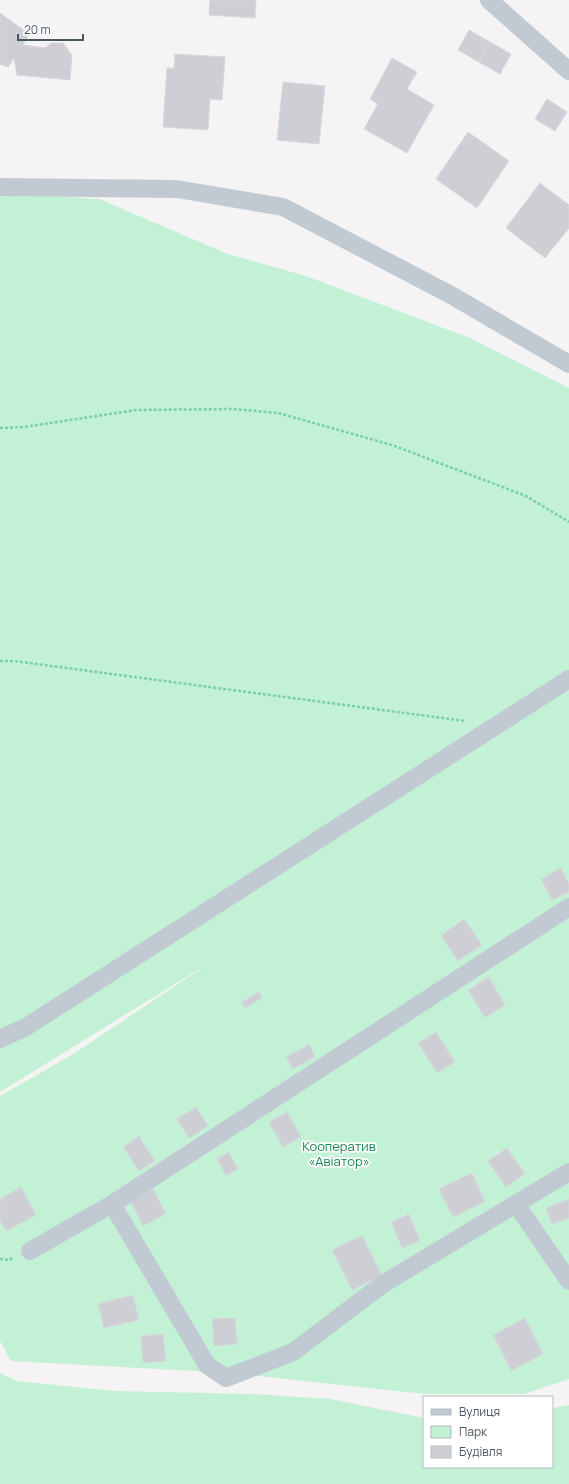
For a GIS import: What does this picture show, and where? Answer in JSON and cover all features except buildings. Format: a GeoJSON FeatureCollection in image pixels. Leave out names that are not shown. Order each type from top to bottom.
{"type":"FeatureCollection","features":[{"type":"Feature","properties":{"kind":"street"},"geometry":{"type":"LineString","coordinates":[[489,0],[569,72]]}},
{"type":"Feature","properties":{"kind":"street"},"geometry":{"type":"LineString","coordinates":[[0,187],[177,190],[283,207],[451,295],[569,364]]}},
{"type":"Feature","properties":{"kind":"street"},"geometry":{"type":"LineString","coordinates":[[0,1039],[26,1027],[569,679]]}},
{"type":"Feature","properties":{"kind":"street"},"geometry":{"type":"LineString","coordinates":[[30,1251],[112,1204],[569,907]]}},
{"type":"Feature","properties":{"kind":"street"},"geometry":{"type":"LineString","coordinates":[[112,1204],[207,1365],[226,1378],[293,1352],[384,1284],[569,1172]]}},
{"type":"Feature","properties":{"kind":"street"},"geometry":{"type":"LineString","coordinates":[[516,1204],[569,1282]]}},
{"type":"Feature","properties":{"kind":"path"},"geometry":{"type":"LineString","coordinates":[[0,428],[136,410],[234,409],[278,413],[392,445],[526,496],[569,522]]}},
{"type":"Feature","properties":{"kind":"path"},"geometry":{"type":"LineString","coordinates":[[0,661],[14,660],[465,721]]}},
{"type":"Feature","properties":{"kind":"green space","name":"Кооператив «Авіатор»"},"geometry":{"type":"Polygon","coordinates":[[[0,193],[99,199],[228,254],[306,276],[470,338],[569,388],[569,1379],[524,1394],[424,1394],[231,1373],[11,1361],[0,1341],[0,1096],[75,1053],[214,960],[0,1092],[0,193]]]}},
{"type":"Feature","properties":{"kind":"green space"},"geometry":{"type":"Polygon","coordinates":[[[0,1373],[17,1381],[114,1391],[254,1394],[330,1399],[423,1418],[423,1468],[553,1468],[553,1408],[569,1405],[569,1484],[0,1484],[0,1373]]]}}]}
